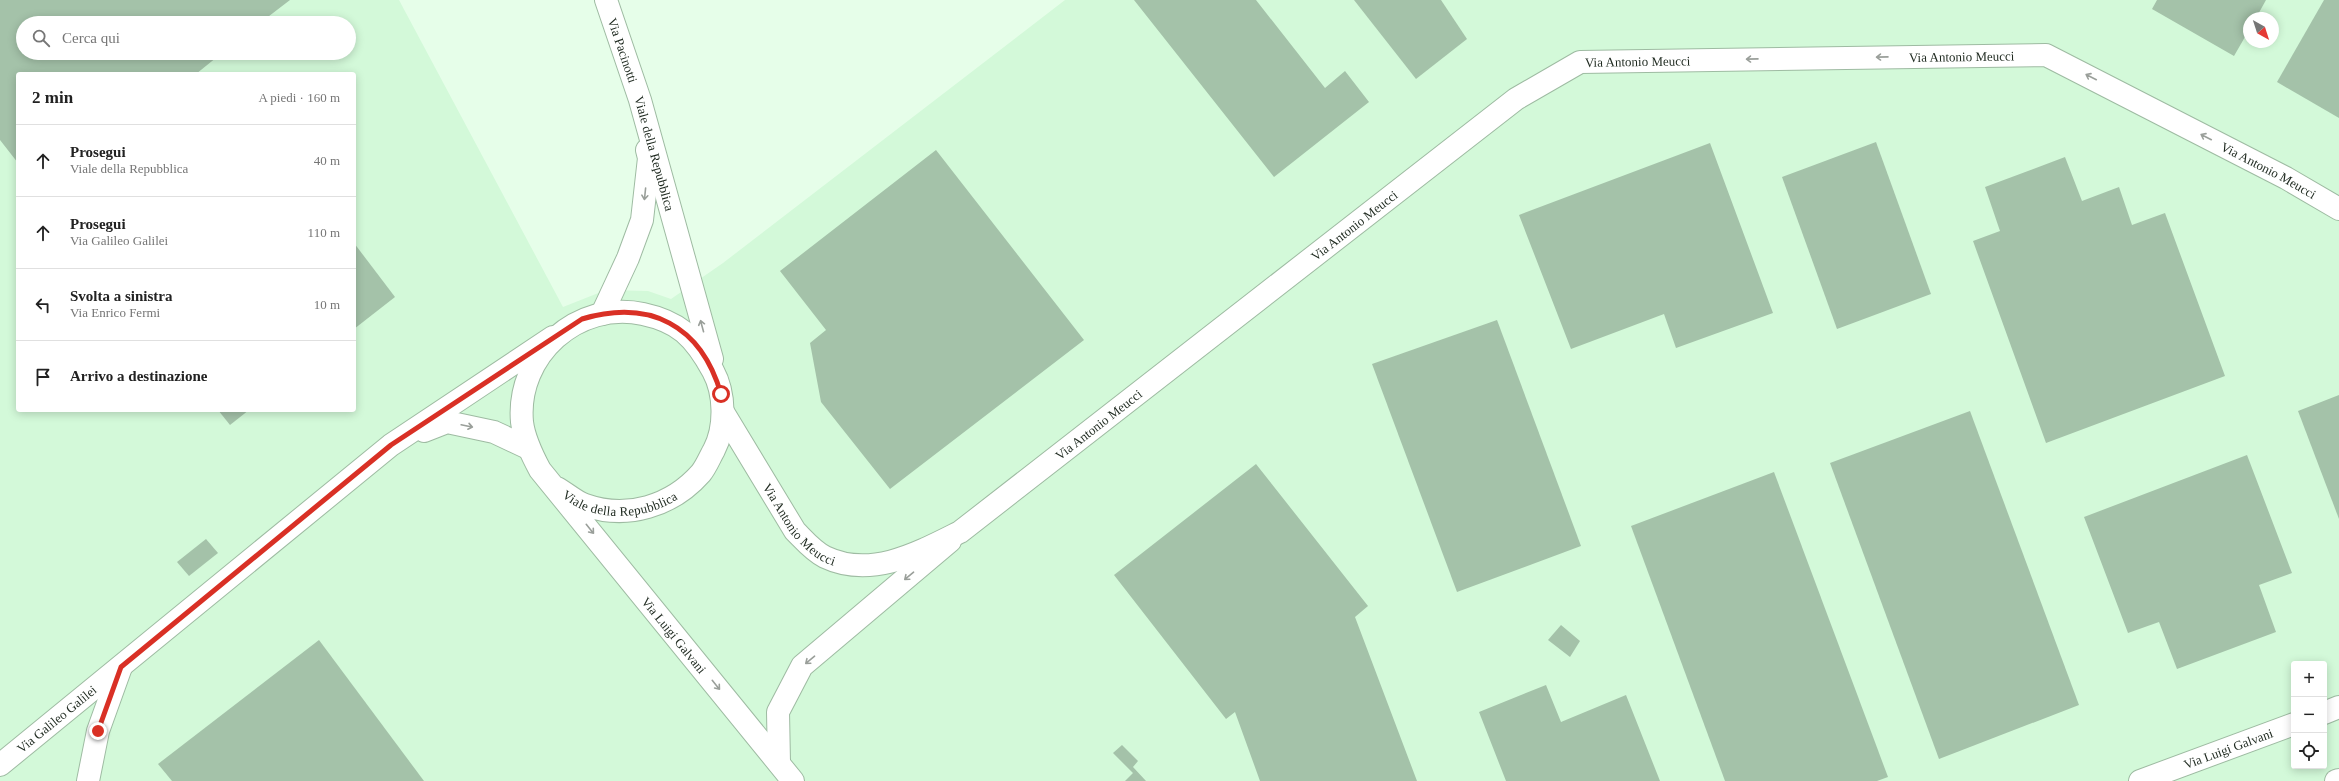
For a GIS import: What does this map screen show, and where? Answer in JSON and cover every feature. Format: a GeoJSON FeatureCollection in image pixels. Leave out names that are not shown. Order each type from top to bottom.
{"type":"FeatureCollection","features":[{"type":"Feature","properties":{"kind":"main road","name":"Via Pacinotti"},"geometry":{"type":"LineString","coordinates":[[606,0],[640,100]]}},
{"type":"Feature","properties":{"kind":"main road","name":"Via Antonio Meucci"},"geometry":{"type":"LineString","coordinates":[[779,763],[778,712],[802,666],[960,532],[1516,98],[1580,62],[2046,54],[2286,178],[2339,209]]}},
{"type":"Feature","properties":{"kind":"main road","name":"Viale della Repubblica"},"geometry":{"type":"LineString","coordinates":[[602,314],[628,258],[642,220],[648,158],[640,100]]}},
{"type":"Feature","properties":{"kind":"main road","name":"Viale della Repubblica"},"geometry":{"type":"LineString","coordinates":[[640,100],[721,394],[723,412],[717,444],[702,472],[678,495],[649,508],[616,512],[585,505],[557,488],[540,470],[528,448],[522,422],[523,396],[531,370],[545,348],[564,330],[582,319],[602,314],[630,312],[664,321],[683,331],[703,351],[716,377]]}},
{"type":"Feature","properties":{"kind":"main road","name":"Via Galileo Galilei"},"geometry":{"type":"LineString","coordinates":[[0,765],[391,445],[564,330]]}},
{"type":"Feature","properties":{"kind":"main road","name":"Via Antonio Meucci"},"geometry":{"type":"LineString","coordinates":[[723,412],[795,531],[808,545],[824,557],[848,565],[880,564],[908,558],[960,532]]}},
{"type":"Feature","properties":{"kind":"main road","name":"Via Galileo Galilei"},"geometry":{"type":"LineString","coordinates":[[391,445],[447,422],[494,432],[528,448]]}},
{"type":"Feature","properties":{"kind":"main road","name":"Via Luigi Galvani"},"geometry":{"type":"LineString","coordinates":[[557,488],[793,781]]}},
{"type":"Feature","properties":{"kind":"main road"},"geometry":{"type":"LineString","coordinates":[[88,781],[98,731],[121,667]]}},
{"type":"Feature","properties":{"kind":"main road"},"geometry":{"type":"LineString","coordinates":[[2327,711],[2339,707]]}},
{"type":"Feature","properties":{"kind":"main road","name":"Via Luigi Galvani"},"geometry":{"type":"LineString","coordinates":[[2140,781],[2291,725]]}},
{"type":"Feature","properties":{"kind":"shaded area"},"geometry":{"type":"Polygon","coordinates":[[[0,0],[399,0],[563,307],[606,290],[648,291],[671,299],[723,263],[1065,0],[2339,0],[2339,781],[0,781],[0,0]]]}},
{"type":"Feature","properties":{"kind":"building"},"geometry":{"type":"Polygon","coordinates":[[[0,0],[290,0],[269,16],[16,16],[16,60],[213,60],[198,72],[16,72],[16,160],[0,140],[0,0]]]}},
{"type":"Feature","properties":{"kind":"building"},"geometry":{"type":"Polygon","coordinates":[[[1134,0],[1256,0],[1325,88],[1345,71],[1369,102],[1274,177],[1134,0]]]}},
{"type":"Feature","properties":{"kind":"building"},"geometry":{"type":"Polygon","coordinates":[[[1354,0],[1441,0],[1467,39],[1416,79],[1354,0]]]}},
{"type":"Feature","properties":{"kind":"building"},"geometry":{"type":"Polygon","coordinates":[[[2157,0],[2266,0],[2259,12],[2243,12],[2243,40],[2234,56],[2152,9],[2157,0]]]}},
{"type":"Feature","properties":{"kind":"building"},"geometry":{"type":"Polygon","coordinates":[[[2324,0],[2339,0],[2339,118],[2277,82],[2324,0]]]}},
{"type":"Feature","properties":{"kind":"building"},"geometry":{"type":"Polygon","coordinates":[[[1876,142],[1931,294],[1837,329],[1782,177],[1876,142]]]}},
{"type":"Feature","properties":{"kind":"building"},"geometry":{"type":"Polygon","coordinates":[[[1710,143],[1773,313],[1676,348],[1664,314],[1571,349],[1519,215],[1710,143]]]}},
{"type":"Feature","properties":{"kind":"building"},"geometry":{"type":"Polygon","coordinates":[[[936,150],[1084,340],[890,489],[821,402],[810,343],[826,330],[780,271],[936,150]]]}},
{"type":"Feature","properties":{"kind":"building"},"geometry":{"type":"Polygon","coordinates":[[[2065,157],[2082,201],[2119,187],[2132,225],[2165,213],[2225,376],[2046,443],[1973,241],[2000,231],[1985,187],[2065,157]]]}},
{"type":"Feature","properties":{"kind":"building"},"geometry":{"type":"Polygon","coordinates":[[[356,246],[395,297],[356,327],[356,246]]]}},
{"type":"Feature","properties":{"kind":"building"},"geometry":{"type":"Polygon","coordinates":[[[1497,320],[1581,546],[1457,592],[1372,364],[1497,320]]]}},
{"type":"Feature","properties":{"kind":"building"},"geometry":{"type":"Polygon","coordinates":[[[2339,395],[2339,519],[2298,411],[2339,395]]]}},
{"type":"Feature","properties":{"kind":"building"},"geometry":{"type":"Polygon","coordinates":[[[1970,411],[2079,705],[1939,759],[1830,463],[1970,411]]]}},
{"type":"Feature","properties":{"kind":"building"},"geometry":{"type":"Polygon","coordinates":[[[220,412],[246,412],[230,425],[220,412]]]}},
{"type":"Feature","properties":{"kind":"building"},"geometry":{"type":"Polygon","coordinates":[[[2247,455],[2292,573],[2259,585],[2276,632],[2177,669],[2159,622],[2128,633],[2084,517],[2247,455]]]}},
{"type":"Feature","properties":{"kind":"building"},"geometry":{"type":"Polygon","coordinates":[[[1256,464],[1368,606],[1355,617],[1417,781],[1260,781],[1235,712],[1226,719],[1114,575],[1256,464]]]}},
{"type":"Feature","properties":{"kind":"building"},"geometry":{"type":"Polygon","coordinates":[[[1774,472],[1888,777],[1877,781],[1725,781],[1631,526],[1774,472]]]}},
{"type":"Feature","properties":{"kind":"building"},"geometry":{"type":"Polygon","coordinates":[[[206,539],[218,553],[189,576],[177,562],[206,539]]]}},
{"type":"Feature","properties":{"kind":"building"},"geometry":{"type":"Polygon","coordinates":[[[1561,625],[1580,641],[1570,657],[1548,640],[1561,625]]]}},
{"type":"Feature","properties":{"kind":"building"},"geometry":{"type":"Polygon","coordinates":[[[319,640],[424,781],[172,781],[158,764],[319,640]]]}},
{"type":"Feature","properties":{"kind":"building"},"geometry":{"type":"Polygon","coordinates":[[[1546,685],[1561,722],[1626,695],[1660,781],[1506,781],[1479,712],[1546,685]]]}},
{"type":"Feature","properties":{"kind":"building"},"geometry":{"type":"Polygon","coordinates":[[[1122,745],[1138,761],[1133,767],[1146,781],[1125,781],[1133,773],[1113,753],[1122,745]]]}},
{"type":"Feature","properties":{"kind":"route"},"geometry":{"type":"LineString","coordinates":[[98,731],[121,667],[391,445],[582,319],[602,314],[630,312],[658,318],[683,331],[703,351],[716,377],[721,394]]}}]}
